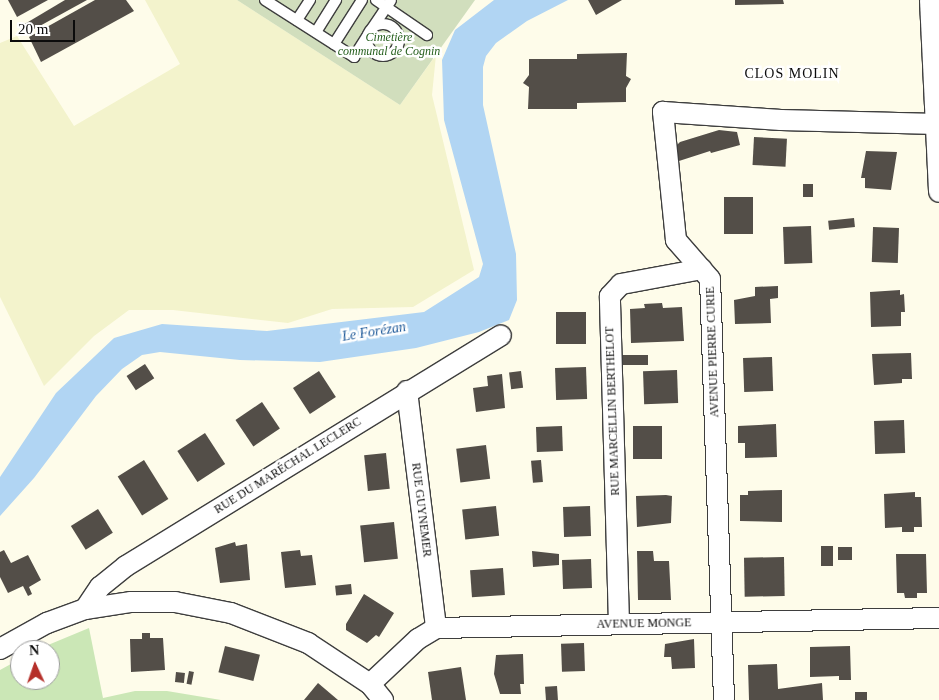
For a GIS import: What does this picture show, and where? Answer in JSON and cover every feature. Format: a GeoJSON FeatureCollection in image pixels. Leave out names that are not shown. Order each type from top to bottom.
{"type":"FeatureCollection","features":[{"type":"Feature","properties":{"kind":"street"},"geometry":{"type":"LineString","coordinates":[[930,0],[939,192]]}},
{"type":"Feature","properties":{"kind":"street","name":"AVENUE PIERRE CURIE"},"geometry":{"type":"LineString","coordinates":[[724,700],[710,279],[676,240],[663,112],[781,120],[937,124]]}},
{"type":"Feature","properties":{"kind":"street","name":"RUE MARCELLIN BERTHELOT"},"geometry":{"type":"LineString","coordinates":[[619,624],[610,296],[621,284],[702,269]]}},
{"type":"Feature","properties":{"kind":"street","name":"RUE DU MARÉCHAL LECLERC"},"geometry":{"type":"LineString","coordinates":[[85,609],[100,587],[126,566],[406,391],[501,335]]}},
{"type":"Feature","properties":{"kind":"street","name":"RUE GUYNEMER"},"geometry":{"type":"LineString","coordinates":[[406,391],[436,628]]}},
{"type":"Feature","properties":{"kind":"street"},"geometry":{"type":"LineString","coordinates":[[0,649],[47,624],[85,609],[131,602],[175,602],[231,613],[308,642],[370,684],[383,700]]}},
{"type":"Feature","properties":{"kind":"street","name":"AVENUE MONGE"},"geometry":{"type":"LineString","coordinates":[[436,628],[939,618]]}},
{"type":"Feature","properties":{"kind":"street"},"geometry":{"type":"LineString","coordinates":[[370,684],[418,639],[436,628]]}},
{"type":"Feature","properties":{"kind":"lane"},"geometry":{"type":"LineString","coordinates":[[265,0],[281,4],[297,20],[354,57],[389,4]]}},
{"type":"Feature","properties":{"kind":"lane"},"geometry":{"type":"LineString","coordinates":[[297,20],[310,0]]}},
{"type":"Feature","properties":{"kind":"lane"},"geometry":{"type":"LineString","coordinates":[[316,32],[336,0]]}},
{"type":"Feature","properties":{"kind":"lane"},"geometry":{"type":"LineString","coordinates":[[334,44],[362,0]]}},
{"type":"Feature","properties":{"kind":"lane"},"geometry":{"type":"LineString","coordinates":[[376,0],[389,4],[427,35]]}},
{"type":"Feature","properties":{"kind":"green space"},"geometry":{"type":"Polygon","coordinates":[[[145,0],[237,0],[400,105],[436,55],[432,95],[474,270],[413,307],[332,309],[288,323],[173,310],[129,310],[94,336],[44,386],[0,297],[0,43],[17,36],[74,126],[180,64],[145,0]]]}},
{"type":"Feature","properties":{"kind":"green space","name":"Cimetière communal de Cognin"},"geometry":{"type":"Polygon","coordinates":[[[237,0],[475,0],[400,105],[237,0]]]}},
{"type":"Feature","properties":{"kind":"green space"},"geometry":{"type":"Polygon","coordinates":[[[89,628],[103,698],[135,691],[167,691],[221,700],[0,700],[0,670],[10,664],[10,690],[60,690],[60,640],[89,628]]]}},
{"type":"Feature","properties":{"kind":"water","name":"Le Forézan"},"geometry":{"type":"Polygon","coordinates":[[[494,0],[568,0],[527,21],[496,43],[486,56],[483,67],[483,105],[516,254],[517,300],[509,320],[479,332],[416,348],[320,362],[240,360],[160,352],[142,355],[122,369],[96,396],[34,478],[0,516],[0,477],[56,393],[114,338],[162,324],[267,331],[424,312],[479,277],[483,264],[444,120],[442,60],[455,30],[494,0]]]}},
{"type":"Feature","properties":{"kind":"building"},"geometry":{"type":"Polygon","coordinates":[[[8,0],[48,0],[17,17],[8,0]]]}},
{"type":"Feature","properties":{"kind":"building"},"geometry":{"type":"Polygon","coordinates":[[[65,0],[87,0],[27,33],[23,25],[65,0]]]}},
{"type":"Feature","properties":{"kind":"building"},"geometry":{"type":"Polygon","coordinates":[[[95,0],[126,0],[134,11],[41,62],[29,37],[95,0]]]}},
{"type":"Feature","properties":{"kind":"building"},"geometry":{"type":"Polygon","coordinates":[[[588,0],[622,0],[596,15],[588,0]]]}},
{"type":"Feature","properties":{"kind":"building"},"geometry":{"type":"Polygon","coordinates":[[[735,0],[783,0],[784,4],[735,5],[735,0]]]}},
{"type":"Feature","properties":{"kind":"building"},"geometry":{"type":"Polygon","coordinates":[[[627,53],[626,76],[631,79],[626,88],[626,102],[577,103],[577,109],[528,109],[529,87],[523,83],[529,75],[529,59],[577,59],[577,54],[627,53]]]}},
{"type":"Feature","properties":{"kind":"building"},"geometry":{"type":"Polygon","coordinates":[[[719,130],[737,132],[740,145],[711,153],[710,151],[679,161],[676,146],[680,142],[719,130]]]}},
{"type":"Feature","properties":{"kind":"building"},"geometry":{"type":"Polygon","coordinates":[[[754,137],[787,139],[785,167],[753,165],[754,137]]]}},
{"type":"Feature","properties":{"kind":"building"},"geometry":{"type":"Polygon","coordinates":[[[866,151],[897,152],[891,190],[865,188],[865,178],[861,178],[866,151]]]}},
{"type":"Feature","properties":{"kind":"building"},"geometry":{"type":"Polygon","coordinates":[[[803,184],[813,184],[813,197],[803,197],[803,184]]]}},
{"type":"Feature","properties":{"kind":"building"},"geometry":{"type":"Polygon","coordinates":[[[724,197],[753,197],[753,234],[724,234],[724,197]]]}},
{"type":"Feature","properties":{"kind":"building"},"geometry":{"type":"Polygon","coordinates":[[[854,218],[855,227],[829,230],[828,221],[854,218]]]}},
{"type":"Feature","properties":{"kind":"building"},"geometry":{"type":"Polygon","coordinates":[[[811,226],[812,263],[784,264],[783,227],[811,226]]]}},
{"type":"Feature","properties":{"kind":"building"},"geometry":{"type":"Polygon","coordinates":[[[873,227],[899,228],[898,263],[872,262],[873,227]]]}},
{"type":"Feature","properties":{"kind":"building"},"geometry":{"type":"Polygon","coordinates":[[[778,286],[778,298],[770,299],[771,323],[735,324],[734,300],[755,296],[755,287],[778,286]]]}},
{"type":"Feature","properties":{"kind":"building"},"geometry":{"type":"Polygon","coordinates":[[[900,290],[900,295],[904,294],[905,312],[901,312],[901,326],[871,327],[870,292],[900,290]]]}},
{"type":"Feature","properties":{"kind":"building"},"geometry":{"type":"Polygon","coordinates":[[[662,303],[663,308],[682,307],[684,341],[631,343],[630,309],[645,308],[644,304],[662,303]]]}},
{"type":"Feature","properties":{"kind":"building"},"geometry":{"type":"Polygon","coordinates":[[[556,312],[586,312],[586,344],[556,344],[556,312]]]}},
{"type":"Feature","properties":{"kind":"building"},"geometry":{"type":"Polygon","coordinates":[[[911,353],[912,379],[902,379],[902,383],[874,385],[872,354],[911,353]]]}},
{"type":"Feature","properties":{"kind":"building"},"geometry":{"type":"Polygon","coordinates":[[[621,355],[648,355],[648,365],[621,365],[621,355]]]}},
{"type":"Feature","properties":{"kind":"building"},"geometry":{"type":"Polygon","coordinates":[[[772,357],[773,391],[744,392],[743,358],[772,357]]]}},
{"type":"Feature","properties":{"kind":"building"},"geometry":{"type":"Polygon","coordinates":[[[145,364],[154,378],[136,390],[127,376],[145,364]]]}},
{"type":"Feature","properties":{"kind":"building"},"geometry":{"type":"Polygon","coordinates":[[[586,367],[587,399],[556,400],[555,368],[586,367]]]}},
{"type":"Feature","properties":{"kind":"building"},"geometry":{"type":"Polygon","coordinates":[[[677,370],[678,403],[644,404],[643,371],[677,370]]]}},
{"type":"Feature","properties":{"kind":"building"},"geometry":{"type":"Polygon","coordinates":[[[319,371],[336,397],[310,414],[293,388],[319,371]]]}},
{"type":"Feature","properties":{"kind":"building"},"geometry":{"type":"Polygon","coordinates":[[[521,371],[523,388],[511,389],[509,372],[521,371]]]}},
{"type":"Feature","properties":{"kind":"building"},"geometry":{"type":"Polygon","coordinates":[[[502,374],[505,408],[476,412],[473,388],[488,386],[487,376],[502,374]]]}},
{"type":"Feature","properties":{"kind":"building"},"geometry":{"type":"Polygon","coordinates":[[[262,402],[280,429],[253,446],[235,420],[262,402]]]}},
{"type":"Feature","properties":{"kind":"building"},"geometry":{"type":"Polygon","coordinates":[[[904,420],[905,453],[875,454],[874,421],[904,420]]]}},
{"type":"Feature","properties":{"kind":"building"},"geometry":{"type":"Polygon","coordinates":[[[776,424],[777,457],[745,458],[745,443],[738,443],[738,426],[776,424]]]}},
{"type":"Feature","properties":{"kind":"building"},"geometry":{"type":"Polygon","coordinates":[[[562,426],[563,451],[537,452],[536,427],[562,426]]]}},
{"type":"Feature","properties":{"kind":"building"},"geometry":{"type":"Polygon","coordinates":[[[633,426],[662,426],[662,459],[633,459],[633,426]]]}},
{"type":"Feature","properties":{"kind":"building"},"geometry":{"type":"Polygon","coordinates":[[[205,433],[225,464],[197,482],[177,451],[205,433]]]}},
{"type":"Feature","properties":{"kind":"building"},"geometry":{"type":"Polygon","coordinates":[[[486,445],[490,479],[460,482],[456,449],[486,445]]]}},
{"type":"Feature","properties":{"kind":"building"},"geometry":{"type":"Polygon","coordinates":[[[386,453],[390,489],[368,491],[364,455],[386,453]]]}},
{"type":"Feature","properties":{"kind":"building"},"geometry":{"type":"Polygon","coordinates":[[[144,460],[168,499],[142,515],[118,476],[144,460]]]}},
{"type":"Feature","properties":{"kind":"building"},"geometry":{"type":"Polygon","coordinates":[[[541,460],[543,482],[533,483],[531,461],[541,460]]]}},
{"type":"Feature","properties":{"kind":"building"},"geometry":{"type":"Polygon","coordinates":[[[782,490],[782,522],[740,521],[740,495],[748,495],[748,491],[782,490]]]}},
{"type":"Feature","properties":{"kind":"building"},"geometry":{"type":"Polygon","coordinates":[[[915,492],[915,497],[921,497],[922,527],[914,527],[914,532],[902,532],[902,527],[885,528],[884,494],[915,492]]]}},
{"type":"Feature","properties":{"kind":"building"},"geometry":{"type":"Polygon","coordinates":[[[636,496],[672,496],[671,523],[637,527],[636,496]]]}},
{"type":"Feature","properties":{"kind":"building"},"geometry":{"type":"Polygon","coordinates":[[[496,506],[499,536],[465,539],[462,510],[496,506]]]}},
{"type":"Feature","properties":{"kind":"building"},"geometry":{"type":"Polygon","coordinates":[[[590,506],[591,536],[564,537],[563,507],[590,506]]]}},
{"type":"Feature","properties":{"kind":"building"},"geometry":{"type":"Polygon","coordinates":[[[98,509],[113,533],[86,550],[71,526],[98,509]]]}},
{"type":"Feature","properties":{"kind":"building"},"geometry":{"type":"Polygon","coordinates":[[[394,522],[398,559],[364,562],[360,526],[394,522]]]}},
{"type":"Feature","properties":{"kind":"building"},"geometry":{"type":"Polygon","coordinates":[[[235,542],[236,546],[247,544],[250,580],[220,583],[215,548],[235,542]]]}},
{"type":"Feature","properties":{"kind":"building"},"geometry":{"type":"Polygon","coordinates":[[[821,546],[833,546],[833,566],[821,566],[821,546]]]}},
{"type":"Feature","properties":{"kind":"building"},"geometry":{"type":"Polygon","coordinates":[[[838,547],[852,547],[852,560],[838,560],[838,547]]]}},
{"type":"Feature","properties":{"kind":"building"},"geometry":{"type":"Polygon","coordinates":[[[4,550],[11,563],[28,555],[41,580],[29,587],[32,594],[28,596],[23,586],[8,593],[0,577],[0,552],[4,550]]]}},
{"type":"Feature","properties":{"kind":"building"},"geometry":{"type":"Polygon","coordinates":[[[300,550],[301,556],[312,555],[316,585],[285,588],[281,552],[300,550]]]}},
{"type":"Feature","properties":{"kind":"building"},"geometry":{"type":"Polygon","coordinates":[[[532,551],[559,554],[559,565],[533,567],[532,551]]]}},
{"type":"Feature","properties":{"kind":"building"},"geometry":{"type":"Polygon","coordinates":[[[637,551],[653,551],[654,561],[669,561],[671,600],[638,600],[637,551]]]}},
{"type":"Feature","properties":{"kind":"building"},"geometry":{"type":"Polygon","coordinates":[[[896,554],[926,554],[927,593],[917,593],[917,598],[905,598],[904,593],[897,593],[896,554]]]}},
{"type":"Feature","properties":{"kind":"building"},"geometry":{"type":"Polygon","coordinates":[[[784,557],[785,596],[745,597],[744,558],[784,557]]]}},
{"type":"Feature","properties":{"kind":"building"},"geometry":{"type":"Polygon","coordinates":[[[591,559],[592,588],[563,589],[562,560],[591,559]]]}},
{"type":"Feature","properties":{"kind":"building"},"geometry":{"type":"Polygon","coordinates":[[[503,568],[505,595],[472,597],[470,570],[503,568]]]}},
{"type":"Feature","properties":{"kind":"building"},"geometry":{"type":"Polygon","coordinates":[[[351,584],[352,594],[336,596],[335,586],[351,584]]]}},
{"type":"Feature","properties":{"kind":"building"},"geometry":{"type":"Polygon","coordinates":[[[364,594],[394,613],[379,637],[376,635],[367,643],[346,630],[346,624],[364,594]]]}},
{"type":"Feature","properties":{"kind":"building"},"geometry":{"type":"Polygon","coordinates":[[[142,633],[150,633],[150,638],[163,638],[165,670],[131,672],[130,639],[142,639],[142,633]]]}},
{"type":"Feature","properties":{"kind":"building"},"geometry":{"type":"Polygon","coordinates":[[[694,639],[695,668],[672,669],[671,657],[664,657],[665,644],[694,639]]]}},
{"type":"Feature","properties":{"kind":"building"},"geometry":{"type":"Polygon","coordinates":[[[584,643],[585,671],[562,672],[561,644],[584,643]]]}},
{"type":"Feature","properties":{"kind":"building"},"geometry":{"type":"Polygon","coordinates":[[[225,646],[260,655],[253,681],[218,672],[225,646]]]}},
{"type":"Feature","properties":{"kind":"building"},"geometry":{"type":"Polygon","coordinates":[[[850,646],[851,680],[839,680],[839,676],[810,677],[810,647],[850,646]]]}},
{"type":"Feature","properties":{"kind":"building"},"geometry":{"type":"Polygon","coordinates":[[[523,654],[524,684],[520,684],[521,694],[500,694],[494,674],[496,655],[523,654]]]}},
{"type":"Feature","properties":{"kind":"building"},"geometry":{"type":"Polygon","coordinates":[[[777,664],[778,689],[822,683],[823,700],[749,700],[748,665],[777,664]]]}},
{"type":"Feature","properties":{"kind":"building"},"geometry":{"type":"Polygon","coordinates":[[[461,667],[466,700],[432,700],[428,672],[461,667]]]}},
{"type":"Feature","properties":{"kind":"building"},"geometry":{"type":"Polygon","coordinates":[[[189,671],[194,672],[191,685],[187,684],[189,671]]]}},
{"type":"Feature","properties":{"kind":"building"},"geometry":{"type":"Polygon","coordinates":[[[176,672],[185,673],[184,683],[175,682],[176,672]]]}},
{"type":"Feature","properties":{"kind":"building"},"geometry":{"type":"Polygon","coordinates":[[[318,683],[338,700],[304,700],[318,683]]]}},
{"type":"Feature","properties":{"kind":"building"},"geometry":{"type":"Polygon","coordinates":[[[557,686],[558,700],[546,700],[545,687],[557,686]]]}},
{"type":"Feature","properties":{"kind":"building"},"geometry":{"type":"Polygon","coordinates":[[[855,692],[867,692],[867,700],[855,700],[855,692]]]}},
{"type":"Feature","properties":{"kind":"district","name":"CLOS MOLIN"},"geometry":{"type":"Point","coordinates":[792,74]}}]}
